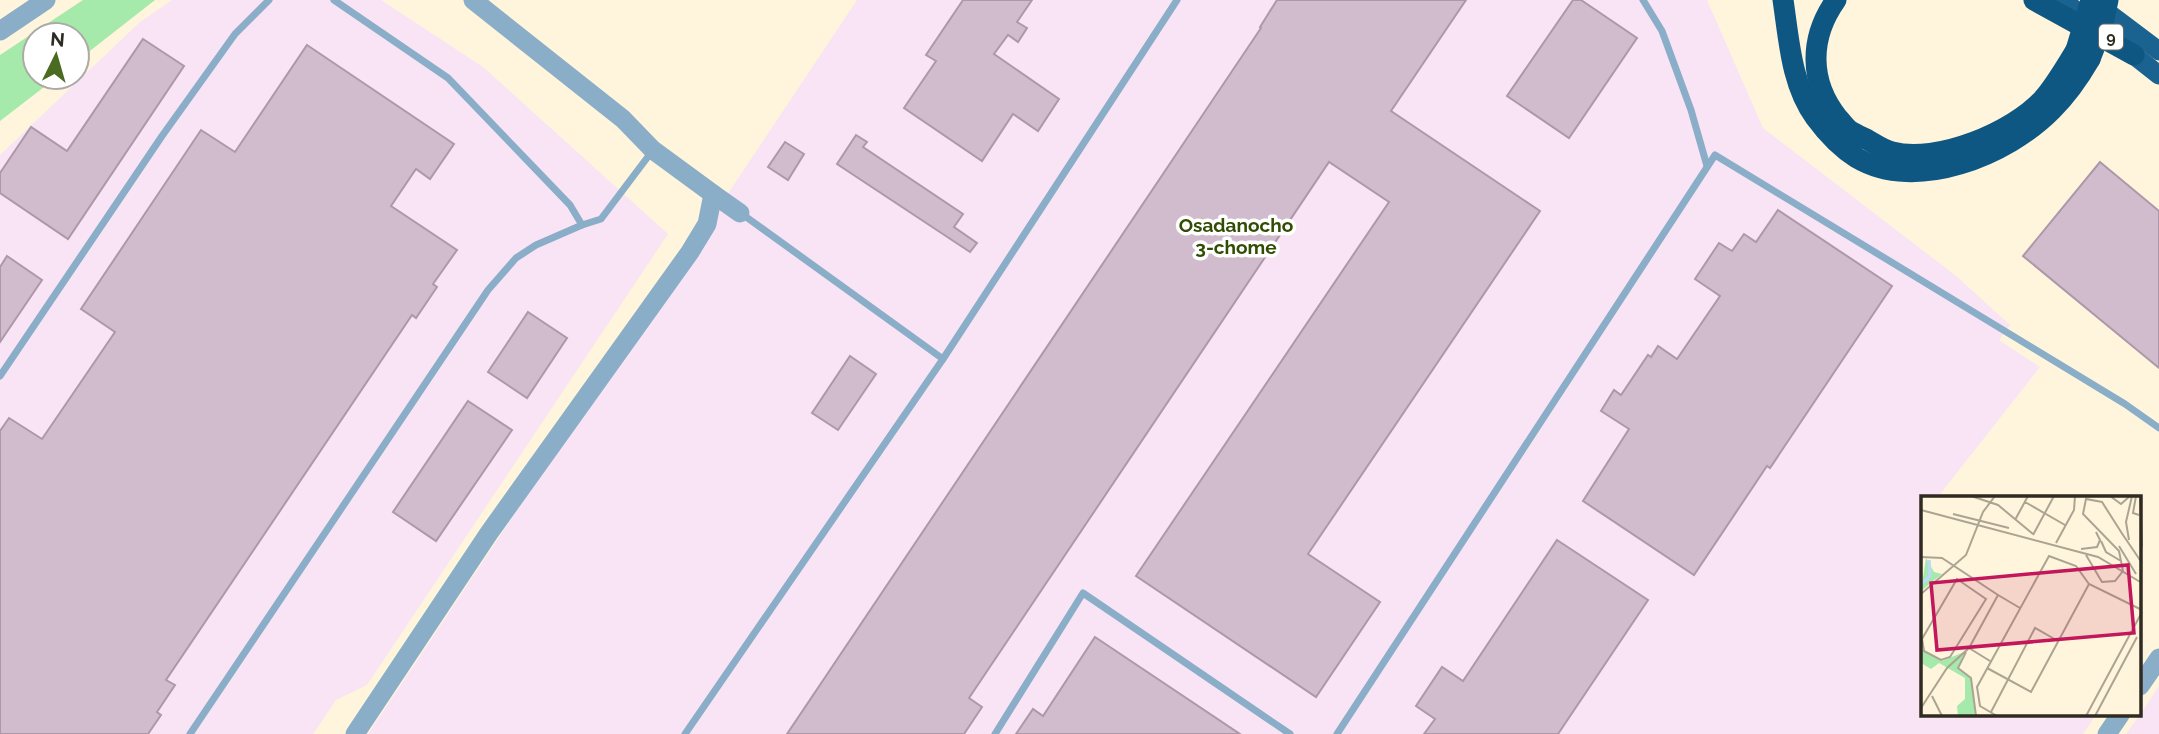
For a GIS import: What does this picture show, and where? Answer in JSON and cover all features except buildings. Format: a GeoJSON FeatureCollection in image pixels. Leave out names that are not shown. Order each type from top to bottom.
{"type":"FeatureCollection","features":[{"type":"Feature","properties":{"kind":"highway"},"geometry":{"type":"LineString","coordinates":[[1783,0],[1797,84],[1814,116],[1834,139],[1858,158],[1888,170],[1921,172],[1994,152],[2024,134],[2051,111],[2074,85],[2083,54],[2091,0]]}},
{"type":"Feature","properties":{"kind":"highway"},"geometry":{"type":"LineString","coordinates":[[1836,0],[1827,12],[1817,41],[1816,76],[1828,106],[1847,129],[1892,152],[1923,154],[1956,148],[1990,137],[2042,100],[2083,54],[2102,27],[2108,0]]}},
{"type":"Feature","properties":{"kind":"highway"},"geometry":{"type":"LineString","coordinates":[[2034,0],[2134,55]]}},
{"type":"Feature","properties":{"kind":"highway","name":"9"},"geometry":{"type":"LineString","coordinates":[[2062,0],[2159,75]]}},
{"type":"Feature","properties":{"kind":"highway","name":"9"},"geometry":{"type":"LineString","coordinates":[[2091,0],[2159,51]]}},
{"type":"Feature","properties":{"kind":"street"},"geometry":{"type":"LineString","coordinates":[[0,31],[46,0]]}},
{"type":"Feature","properties":{"kind":"street"},"geometry":{"type":"LineString","coordinates":[[473,0],[623,119],[653,150],[740,213]]}},
{"type":"Feature","properties":{"kind":"street"},"geometry":{"type":"LineString","coordinates":[[355,734],[489,533],[690,251],[707,224],[713,194]]}},
{"type":"Feature","properties":{"kind":"street"},"geometry":{"type":"LineString","coordinates":[[2142,683],[2159,658]]}},
{"type":"Feature","properties":{"kind":"street"},"geometry":{"type":"LineString","coordinates":[[2107,734],[2119,716]]}},
{"type":"Feature","properties":{"kind":"lane"},"geometry":{"type":"LineString","coordinates":[[0,376],[186,102],[235,34],[269,0]]}},
{"type":"Feature","properties":{"kind":"lane"},"geometry":{"type":"LineString","coordinates":[[334,0],[448,78],[570,205],[582,225]]}},
{"type":"Feature","properties":{"kind":"lane"},"geometry":{"type":"LineString","coordinates":[[685,734],[943,359],[1177,0]]}},
{"type":"Feature","properties":{"kind":"lane"},"geometry":{"type":"LineString","coordinates":[[1643,0],[1662,31],[1691,110],[1707,166]]}},
{"type":"Feature","properties":{"kind":"lane"},"geometry":{"type":"LineString","coordinates":[[190,734],[488,289],[516,258],[536,245],[601,219],[653,150]]}},
{"type":"Feature","properties":{"kind":"lane"},"geometry":{"type":"LineString","coordinates":[[1336,734],[1715,155],[2125,404],[2159,428]]}},
{"type":"Feature","properties":{"kind":"lane"},"geometry":{"type":"LineString","coordinates":[[740,213],[943,359]]}},
{"type":"Feature","properties":{"kind":"lane"},"geometry":{"type":"LineString","coordinates":[[995,734],[1083,593],[1290,734]]}},
{"type":"Feature","properties":{"kind":"shaded area"},"geometry":{"type":"Polygon","coordinates":[[[172,0],[381,0],[483,67],[668,234],[367,685],[336,700],[313,734],[0,734],[0,155],[67,91],[91,91],[91,69],[140,22],[172,0]]]}},
{"type":"Feature","properties":{"kind":"shaded area"},"geometry":{"type":"Polygon","coordinates":[[[857,0],[1707,0],[1763,128],[1955,275],[2010,325],[1999,340],[2040,367],[1939,496],[1921,496],[1921,716],[2095,716],[2083,734],[368,734],[857,0]]]}},
{"type":"Feature","properties":{"kind":"shaded area"},"geometry":{"type":"Polygon","coordinates":[[[2159,686],[2159,734],[2126,734],[2142,716],[2159,686]]]}},
{"type":"Feature","properties":{"kind":"green space"},"geometry":{"type":"Polygon","coordinates":[[[83,0],[155,0],[91,50],[91,21],[51,21],[83,0]]]}},
{"type":"Feature","properties":{"kind":"green space"},"geometry":{"type":"Polygon","coordinates":[[[21,41],[21,91],[39,91],[0,121],[0,55],[21,41]]]}},
{"type":"Feature","properties":{"kind":"district","name":"Osadanocho 3-chome"},"geometry":{"type":"Point","coordinates":[1236,236]}}]}
